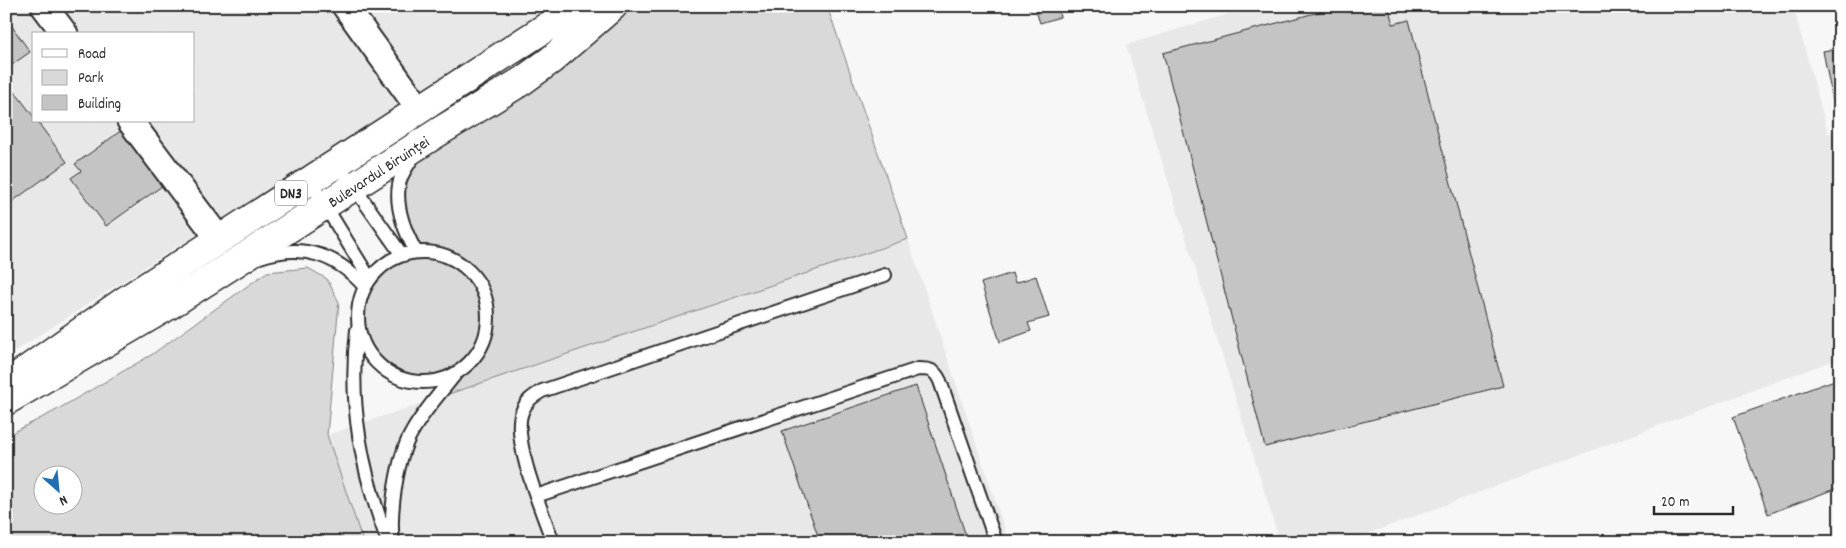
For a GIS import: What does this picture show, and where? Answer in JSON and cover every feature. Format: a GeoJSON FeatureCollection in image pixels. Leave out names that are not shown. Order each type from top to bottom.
{"type":"FeatureCollection","features":[{"type":"Feature","properties":{"kind":"main road","name":"Bulevardul Biruinței"},"geometry":{"type":"LineString","coordinates":[[6,385],[74,336],[219,239],[578,6]]}},
{"type":"Feature","properties":{"kind":"main road","name":"Bulevardul Biruinței"},"geometry":{"type":"LineString","coordinates":[[6,401],[73,363],[223,272],[437,133],[522,81],[551,60],[613,6]]}},
{"type":"Feature","properties":{"kind":"street"},"geometry":{"type":"LineString","coordinates":[[44,6],[64,32]]}},
{"type":"Feature","properties":{"kind":"street"},"geometry":{"type":"LineString","coordinates":[[345,6],[420,110]]}},
{"type":"Feature","properties":{"kind":"street"},"geometry":{"type":"LineString","coordinates":[[131,122],[219,239]]}},
{"type":"Feature","properties":{"kind":"lane"},"geometry":{"type":"LineString","coordinates":[[416,252],[402,222],[398,184],[413,156],[437,133]]}},
{"type":"Feature","properties":{"kind":"lane"},"geometry":{"type":"LineString","coordinates":[[337,163],[402,255]]}},
{"type":"Feature","properties":{"kind":"lane"},"geometry":{"type":"LineString","coordinates":[[310,181],[367,283]]}},
{"type":"Feature","properties":{"kind":"lane"},"geometry":{"type":"LineString","coordinates":[[223,272],[268,254],[289,250],[326,256],[367,283]]}},
{"type":"Feature","properties":{"kind":"lane"},"geometry":{"type":"LineString","coordinates":[[393,542],[395,490],[403,454],[411,434],[424,412],[454,375],[472,361],[484,342],[489,320],[486,298],[476,278],[460,262],[439,253],[416,252],[402,255],[384,264],[367,283],[357,314],[363,343],[372,358],[385,371],[401,379],[419,383],[437,382],[454,375]]}},
{"type":"Feature","properties":{"kind":"lane"},"geometry":{"type":"LineString","coordinates":[[553,542],[536,496],[522,449],[521,414],[527,400],[542,391],[885,275]]}},
{"type":"Feature","properties":{"kind":"lane"},"geometry":{"type":"LineString","coordinates":[[358,325],[354,360],[355,408],[362,458],[388,542]]}},
{"type":"Feature","properties":{"kind":"lane"},"geometry":{"type":"LineString","coordinates":[[536,496],[918,369],[929,369],[936,373],[940,381],[996,542]]}},
{"type":"Feature","properties":{"kind":"shaded area"},"geometry":{"type":"Polygon","coordinates":[[[6,6],[579,6],[527,40],[173,249],[6,357],[6,6]]]}},
{"type":"Feature","properties":{"kind":"shaded area"},"geometry":{"type":"Polygon","coordinates":[[[1255,6],[1793,6],[1828,133],[1840,131],[1840,358],[1346,542],[1280,542],[1126,45],[1255,6]]]}},
{"type":"Feature","properties":{"kind":"shaded area"},"geometry":{"type":"Polygon","coordinates":[[[908,239],[1009,542],[363,542],[327,435],[908,239]]]}},
{"type":"Feature","properties":{"kind":"green space"},"geometry":{"type":"Polygon","coordinates":[[[613,6],[827,6],[908,239],[434,399],[453,376],[437,381],[420,383],[403,380],[393,375],[379,365],[369,354],[362,341],[359,328],[358,313],[360,299],[365,286],[373,274],[392,259],[416,252],[402,221],[405,169],[613,6]]]}},
{"type":"Feature","properties":{"kind":"green space"},"geometry":{"type":"Polygon","coordinates":[[[308,268],[327,279],[339,302],[327,435],[363,542],[6,542],[6,436],[53,412],[151,355],[267,272],[308,268]]]}},
{"type":"Feature","properties":{"kind":"building"},"geometry":{"type":"Polygon","coordinates":[[[1027,6],[1057,6],[1060,17],[1040,23],[1035,8],[1029,10],[1027,6]]]}},
{"type":"Feature","properties":{"kind":"building"},"geometry":{"type":"Polygon","coordinates":[[[1342,6],[1388,6],[1393,24],[1409,20],[1503,386],[1265,447],[1163,53],[1342,6]]]}},
{"type":"Feature","properties":{"kind":"building"},"geometry":{"type":"Polygon","coordinates":[[[6,18],[30,52],[6,69],[6,18]]]}},
{"type":"Feature","properties":{"kind":"building"},"geometry":{"type":"Polygon","coordinates":[[[1840,48],[1840,112],[1835,112],[1823,51],[1840,48]]]}},
{"type":"Feature","properties":{"kind":"building"},"geometry":{"type":"Polygon","coordinates":[[[15,92],[32,114],[32,122],[38,122],[67,162],[6,206],[6,99],[15,92]]]}},
{"type":"Feature","properties":{"kind":"building"},"geometry":{"type":"Polygon","coordinates":[[[122,130],[162,186],[106,226],[71,178],[81,171],[75,164],[122,130]]]}},
{"type":"Feature","properties":{"kind":"building"},"geometry":{"type":"Polygon","coordinates":[[[1012,273],[1015,283],[1036,276],[1049,317],[1028,323],[1031,331],[1000,342],[981,283],[1012,273]]]}},
{"type":"Feature","properties":{"kind":"building"},"geometry":{"type":"Polygon","coordinates":[[[1840,378],[1840,487],[1768,514],[1733,417],[1840,378]]]}},
{"type":"Feature","properties":{"kind":"building"},"geometry":{"type":"Polygon","coordinates":[[[916,386],[968,542],[820,542],[782,431],[916,386]]]}}]}
